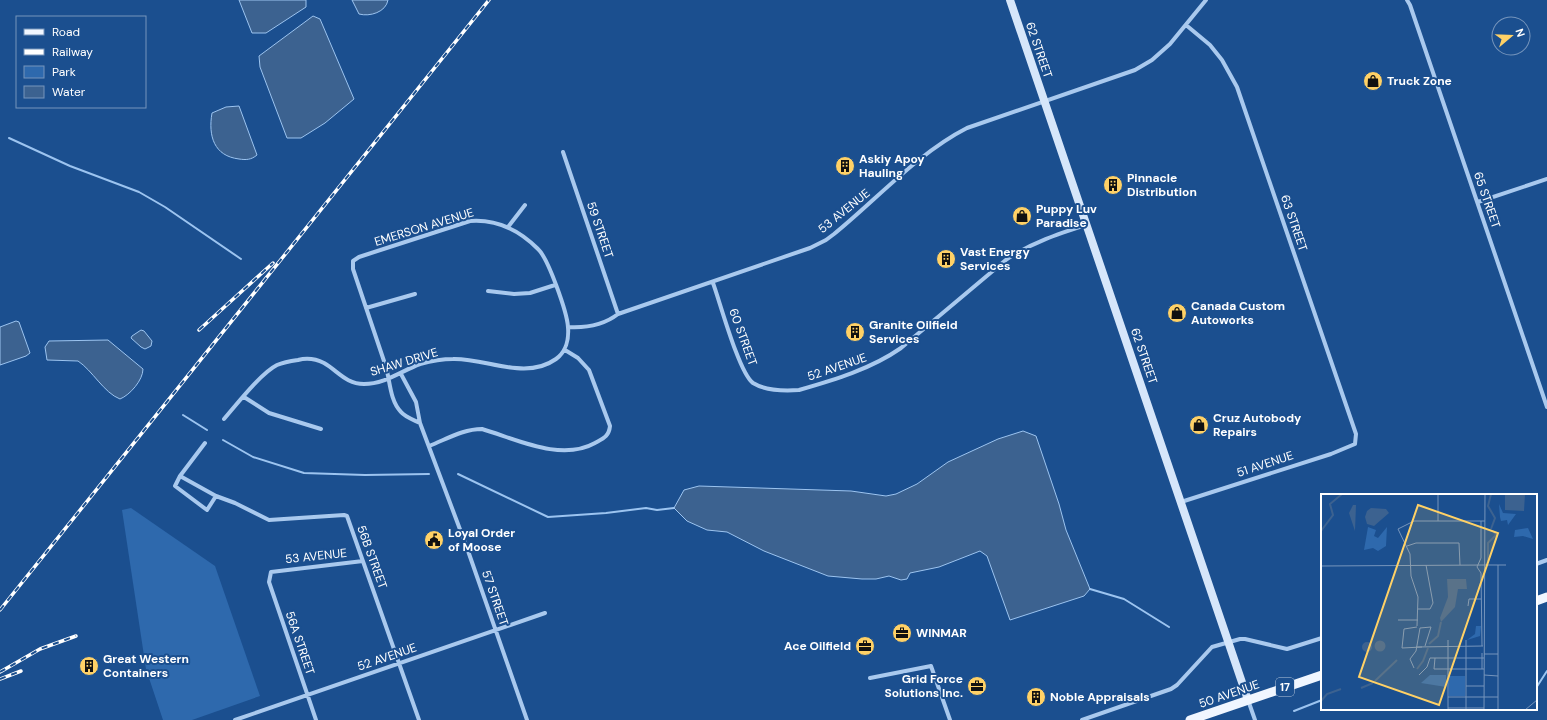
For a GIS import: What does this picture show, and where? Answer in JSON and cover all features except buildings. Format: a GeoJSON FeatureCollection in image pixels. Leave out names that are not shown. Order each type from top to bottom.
{"type":"FeatureCollection","features":[{"type":"Feature","properties":{"kind":"main road","name":"62 STREET"},"geometry":{"type":"LineString","coordinates":[[1010,0],[1248,700]]}},
{"type":"Feature","properties":{"kind":"main road"},"geometry":{"type":"LineString","coordinates":[[1537,601],[1547,597]]}},
{"type":"Feature","properties":{"kind":"main road","name":"50 AVENUE"},"geometry":{"type":"LineString","coordinates":[[1190,720],[1321,675]]}},
{"type":"Feature","properties":{"kind":"street","name":"53 AVENUE"},"geometry":{"type":"LineString","coordinates":[[568,327],[580,328],[610,320],[618,314],[713,283],[810,248],[826,240],[903,174],[950,137],[967,128],[1135,70],[1152,60],[1186,25],[1206,0]]}},
{"type":"Feature","properties":{"kind":"street","name":"65 STREET"},"geometry":{"type":"LineString","coordinates":[[1407,0],[1478,202],[1547,407]]}},
{"type":"Feature","properties":{"kind":"street","name":"63 STREET"},"geometry":{"type":"LineString","coordinates":[[1186,25],[1210,45],[1222,60],[1237,87],[1354,426],[1356,434],[1355,444]]}},
{"type":"Feature","properties":{"kind":"street","name":"59 STREET"},"geometry":{"type":"LineString","coordinates":[[563,152],[618,314]]}},
{"type":"Feature","properties":{"kind":"street"},"geometry":{"type":"LineString","coordinates":[[1478,202],[1547,179]]}},
{"type":"Feature","properties":{"kind":"street"},"geometry":{"type":"LineString","coordinates":[[429,446],[466,430],[482,429],[553,450],[575,450],[605,438],[609,433],[610,426],[589,370],[578,358],[566,350],[568,327],[551,271],[539,250],[529,241],[508,227],[525,205]]}},
{"type":"Feature","properties":{"kind":"street","name":"EMERSON AVENUE"},"geometry":{"type":"LineString","coordinates":[[366,308],[353,269],[353,261],[359,257],[470,221],[493,221],[508,227]]}},
{"type":"Feature","properties":{"kind":"street","name":"52 AVENUE"},"geometry":{"type":"LineString","coordinates":[[767,388],[786,391],[799,390],[873,365],[901,348],[993,270],[1022,249],[1041,240],[1087,225]]}},
{"type":"Feature","properties":{"kind":"street","name":"60 STREET"},"geometry":{"type":"LineString","coordinates":[[713,283],[738,357],[747,376],[754,383],[767,388]]}},
{"type":"Feature","properties":{"kind":"street"},"geometry":{"type":"LineString","coordinates":[[488,291],[514,294],[530,293],[555,285]]}},
{"type":"Feature","properties":{"kind":"street"},"geometry":{"type":"LineString","coordinates":[[415,294],[366,308],[389,379],[394,402],[401,412],[420,423]]}},
{"type":"Feature","properties":{"kind":"street","name":"SHAW DRIVE"},"geometry":{"type":"LineString","coordinates":[[224,419],[266,374],[277,366],[290,361],[304,359],[318,360],[346,380],[363,384],[389,379],[419,365],[441,359],[468,359],[532,369],[545,366],[566,350]]}},
{"type":"Feature","properties":{"kind":"street","name":"57 STREET"},"geometry":{"type":"LineString","coordinates":[[401,374],[416,402],[420,423],[467,548],[527,720]]}},
{"type":"Feature","properties":{"kind":"street"},"geometry":{"type":"LineString","coordinates":[[244,397],[269,413],[321,429]]}},
{"type":"Feature","properties":{"kind":"street"},"geometry":{"type":"LineString","coordinates":[[205,443],[180,476],[175,486],[207,510],[216,496]]}},
{"type":"Feature","properties":{"kind":"street","name":"51 AVENUE"},"geometry":{"type":"LineString","coordinates":[[1181,502],[1330,454],[1355,444]]}},
{"type":"Feature","properties":{"kind":"street","name":"56B STREET"},"geometry":{"type":"LineString","coordinates":[[180,476],[216,496],[235,503],[269,520],[347,516],[419,720]]}},
{"type":"Feature","properties":{"kind":"street"},"geometry":{"type":"LineString","coordinates":[[1537,564],[1547,560]]}},
{"type":"Feature","properties":{"kind":"street","name":"53 AVENUE"},"geometry":{"type":"LineString","coordinates":[[271,572],[363,561]]}},
{"type":"Feature","properties":{"kind":"street","name":"56A STREET"},"geometry":{"type":"LineString","coordinates":[[271,572],[269,582],[316,720]]}},
{"type":"Feature","properties":{"kind":"street","name":"52 AVENUE"},"geometry":{"type":"LineString","coordinates":[[236,720],[545,613]]}},
{"type":"Feature","properties":{"kind":"street"},"geometry":{"type":"LineString","coordinates":[[1082,720],[1171,690],[1212,647],[1240,639],[1251,639],[1287,649],[1321,638]]}},
{"type":"Feature","properties":{"kind":"street"},"geometry":{"type":"LineString","coordinates":[[870,678],[932,666],[950,720]]}},
{"type":"Feature","properties":{"kind":"street","name":"62 STREET"},"geometry":{"type":"LineString","coordinates":[[1248,700],[1255,720]]}},
{"type":"Feature","properties":{"kind":"green space"},"geometry":{"type":"Polygon","coordinates":[[[131,508],[215,566],[260,696],[192,720],[163,720],[146,669],[122,510],[131,508]]]}},
{"type":"Feature","properties":{"kind":"water"},"geometry":{"type":"Polygon","coordinates":[[[239,0],[306,0],[306,7],[266,33],[252,33],[239,0]]]}},
{"type":"Feature","properties":{"kind":"water"},"geometry":{"type":"Polygon","coordinates":[[[352,0],[388,0],[384,8],[377,13],[363,15],[359,14],[352,0]]]}},
{"type":"Feature","properties":{"kind":"water"},"geometry":{"type":"Polygon","coordinates":[[[313,16],[320,19],[354,99],[325,123],[301,138],[287,138],[260,67],[259,56],[313,16]]]}},
{"type":"Feature","properties":{"kind":"water"},"geometry":{"type":"Polygon","coordinates":[[[239,106],[257,155],[253,158],[244,160],[230,157],[218,149],[212,137],[211,129],[212,113],[226,107],[239,106]]]}},
{"type":"Feature","properties":{"kind":"water"},"geometry":{"type":"Polygon","coordinates":[[[16,321],[19,322],[30,353],[26,356],[0,365],[0,327],[16,321]]]}},
{"type":"Feature","properties":{"kind":"water"},"geometry":{"type":"Polygon","coordinates":[[[141,330],[144,331],[152,341],[151,346],[145,349],[131,338],[141,330]]]}},
{"type":"Feature","properties":{"kind":"water"},"geometry":{"type":"Polygon","coordinates":[[[108,340],[143,369],[141,378],[135,387],[120,399],[103,387],[78,361],[47,360],[45,347],[49,341],[108,340]]]}},
{"type":"Feature","properties":{"kind":"water"},"geometry":{"type":"Polygon","coordinates":[[[1023,431],[1036,436],[1059,504],[1066,530],[1090,589],[1084,596],[1010,620],[987,556],[980,551],[939,567],[910,573],[907,579],[901,580],[889,576],[876,579],[862,579],[828,576],[764,551],[727,532],[707,530],[687,521],[674,508],[684,490],[699,486],[851,491],[886,496],[896,494],[917,484],[948,462],[998,439],[1023,431]]]}},
{"type":"Feature","properties":{"kind":"waterway"},"geometry":{"type":"LineString","coordinates":[[9,138],[70,166],[139,192],[165,207],[241,259]]}},
{"type":"Feature","properties":{"kind":"waterway"},"geometry":{"type":"LineString","coordinates":[[183,415],[207,430]]}},
{"type":"Feature","properties":{"kind":"waterway"},"geometry":{"type":"LineString","coordinates":[[223,440],[253,457],[304,473],[365,475],[429,474]]}},
{"type":"Feature","properties":{"kind":"waterway"},"geometry":{"type":"LineString","coordinates":[[458,474],[548,517],[606,513],[646,508],[657,510],[674,508]]}},
{"type":"Feature","properties":{"kind":"waterway"},"geometry":{"type":"LineString","coordinates":[[1090,589],[1124,599],[1169,627]]}},
{"type":"Feature","properties":{"kind":"waterway"},"geometry":{"type":"LineString","coordinates":[[1537,686],[1547,671]]}},
{"type":"Feature","properties":{"kind":"waterway"},"geometry":{"type":"LineString","coordinates":[[1294,711],[1321,700]]}},
{"type":"Feature","properties":{"kind":"railway"},"geometry":{"type":"LineString","coordinates":[[0,610],[489,0]]}},
{"type":"Feature","properties":{"kind":"railway"},"geometry":{"type":"LineString","coordinates":[[199,330],[273,263]]}},
{"type":"Feature","properties":{"kind":"railway"},"geometry":{"type":"LineString","coordinates":[[0,672],[40,649],[76,636]]}},
{"type":"Feature","properties":{"kind":"railway"},"geometry":{"type":"LineString","coordinates":[[0,679],[21,671]]}},
{"type":"Feature","properties":{"kind":"place","name":"Truck Zone"},"geometry":{"type":"Point","coordinates":[1373,81]}},
{"type":"Feature","properties":{"kind":"place","name":"Askiy Apoy Hauling"},"geometry":{"type":"Point","coordinates":[845,166]}},
{"type":"Feature","properties":{"kind":"place","name":"Pinnacle Distribution"},"geometry":{"type":"Point","coordinates":[1113,185]}},
{"type":"Feature","properties":{"kind":"place","name":"Puppy Luv Paradise"},"geometry":{"type":"Point","coordinates":[1022,216]}},
{"type":"Feature","properties":{"kind":"place","name":"Vast Energy Services"},"geometry":{"type":"Point","coordinates":[946,259]}},
{"type":"Feature","properties":{"kind":"place","name":"Canada Custom Autoworks"},"geometry":{"type":"Point","coordinates":[1177,313]}},
{"type":"Feature","properties":{"kind":"place","name":"Granite Oilfield Services"},"geometry":{"type":"Point","coordinates":[855,332]}},
{"type":"Feature","properties":{"kind":"place","name":"Cruz Autobody Repairs"},"geometry":{"type":"Point","coordinates":[1199,425]}},
{"type":"Feature","properties":{"kind":"place","name":"Loyal Order of Moose"},"geometry":{"type":"Point","coordinates":[434,540]}},
{"type":"Feature","properties":{"kind":"place","name":"WINMAR"},"geometry":{"type":"Point","coordinates":[902,633]}},
{"type":"Feature","properties":{"kind":"place","name":"Ace Oilfield"},"geometry":{"type":"Point","coordinates":[865,646]}},
{"type":"Feature","properties":{"kind":"place","name":"Great Western Containers"},"geometry":{"type":"Point","coordinates":[89,666]}},
{"type":"Feature","properties":{"kind":"place","name":"Grid Force Solutions Inc."},"geometry":{"type":"Point","coordinates":[977,686]}},
{"type":"Feature","properties":{"kind":"place","name":"Noble Appraisals"},"geometry":{"type":"Point","coordinates":[1036,697]}}]}
